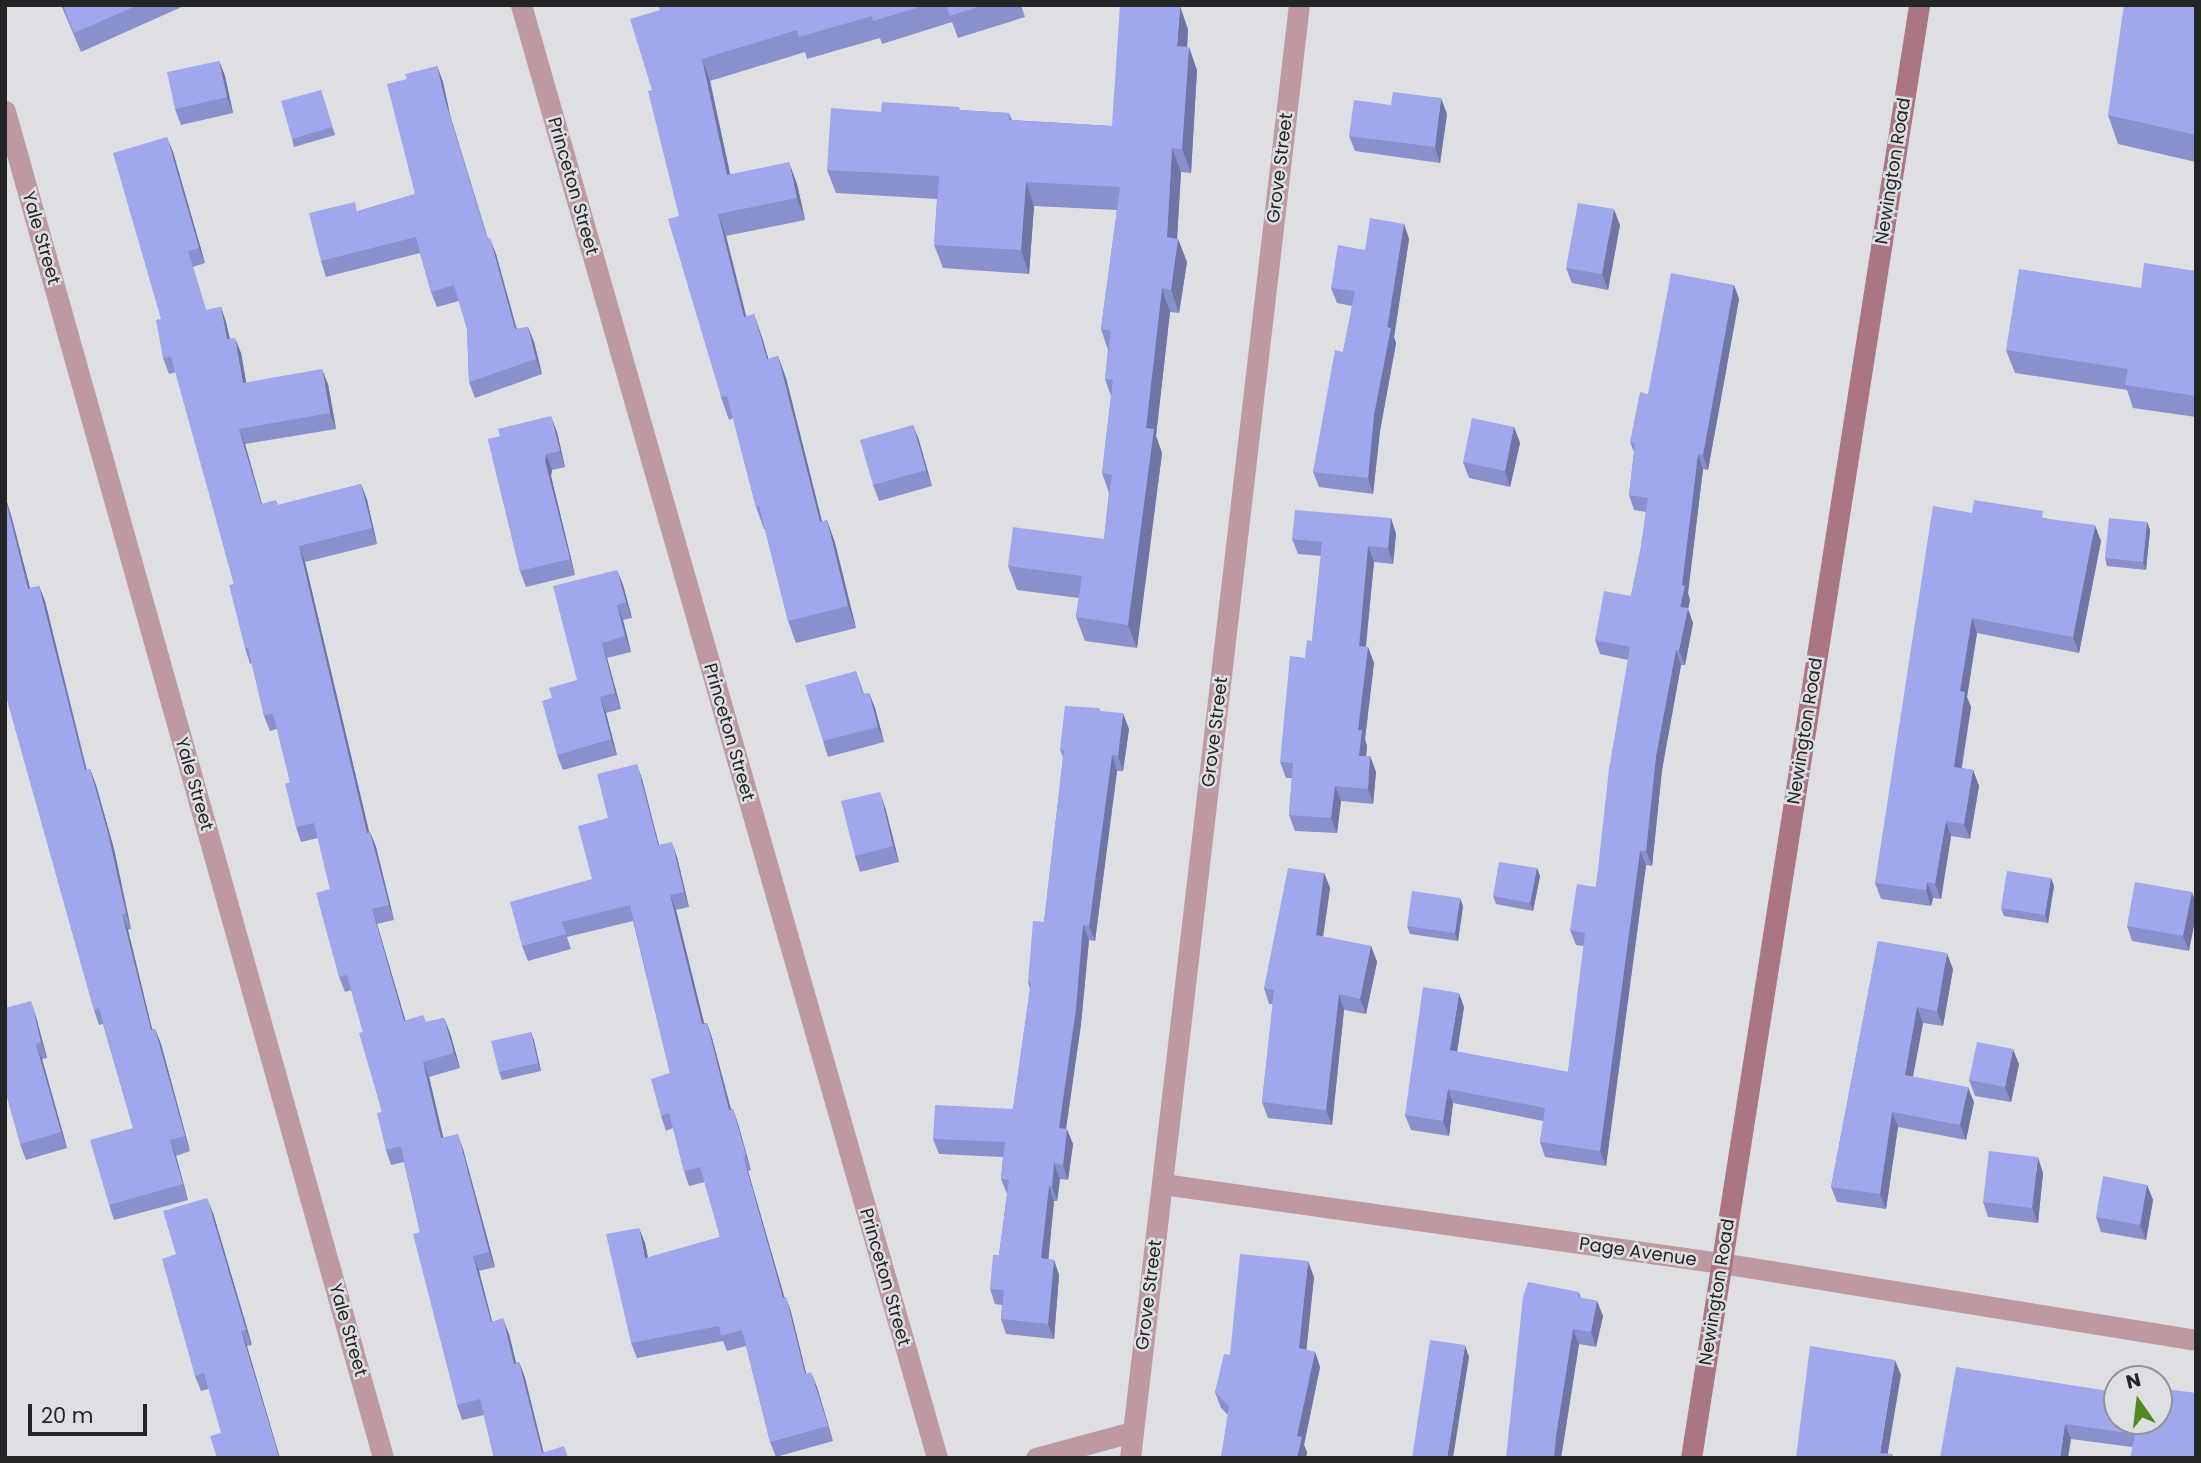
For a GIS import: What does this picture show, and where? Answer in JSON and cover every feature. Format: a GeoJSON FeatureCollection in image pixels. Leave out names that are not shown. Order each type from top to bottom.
{"type":"FeatureCollection","features":[{"type":"Feature","properties":{"kind":"main road","name":"Newington Road"},"geometry":{"type":"LineString","coordinates":[[1692,1458],[1919,5]]}},
{"type":"Feature","properties":{"kind":"street","name":"Princeton Street"},"geometry":{"type":"LineString","coordinates":[[521,5],[937,1458]]}},
{"type":"Feature","properties":{"kind":"street","name":"Grove Street"},"geometry":{"type":"LineString","coordinates":[[1130,1458],[1299,5]]}},
{"type":"Feature","properties":{"kind":"street","name":"Yale Street"},"geometry":{"type":"LineString","coordinates":[[5,111],[383,1458]]}},
{"type":"Feature","properties":{"kind":"street","name":"Page Avenue"},"geometry":{"type":"LineString","coordinates":[[1163,1184],[1721,1263],[2196,1339]]}},
{"type":"Feature","properties":{"kind":"street"},"geometry":{"type":"LineString","coordinates":[[1036,1458],[1132,1432]]}},
{"type":"Feature","properties":{"kind":"building"},"geometry":{"type":"Polygon","coordinates":[[[63,5],[138,5],[74,33],[63,5]]]}},
{"type":"Feature","properties":{"kind":"building"},"geometry":{"type":"Polygon","coordinates":[[[659,5],[926,5],[873,21],[872,16],[799,37],[797,30],[702,59],[727,175],[789,162],[797,198],[718,214],[744,317],[754,314],[767,359],[778,356],[820,522],[827,520],[848,606],[788,621],[759,506],[756,507],[727,396],[721,397],[668,219],[679,216],[648,91],[652,90],[630,19],[660,10],[659,5]]]}},
{"type":"Feature","properties":{"kind":"building"},"geometry":{"type":"Polygon","coordinates":[[[946,5],[984,5],[950,16],[946,5]]]}},
{"type":"Feature","properties":{"kind":"building"},"geometry":{"type":"Polygon","coordinates":[[[1120,5],[1180,6],[1177,46],[1189,47],[1182,149],[1172,148],[1167,237],[1178,239],[1171,290],[1162,288],[1146,428],[1154,429],[1128,625],[1076,617],[1082,576],[1008,566],[1013,527],[1104,539],[1112,475],[1102,473],[1113,380],[1105,379],[1111,331],[1101,329],[1120,187],[1026,182],[1021,250],[934,245],[939,176],[827,170],[831,108],[881,112],[882,102],[1009,113],[1009,120],[1112,126],[1120,5]]]}},
{"type":"Feature","properties":{"kind":"building"},"geometry":{"type":"Polygon","coordinates":[[[2124,5],[2196,5],[2196,135],[2108,115],[2124,5]]]}},
{"type":"Feature","properties":{"kind":"building"},"geometry":{"type":"Polygon","coordinates":[[[219,61],[227,97],[175,109],[167,72],[219,61]]]}},
{"type":"Feature","properties":{"kind":"building"},"geometry":{"type":"Polygon","coordinates":[[[437,66],[515,329],[528,327],[536,359],[469,382],[467,329],[454,285],[431,292],[416,237],[321,261],[309,213],[355,202],[357,212],[415,194],[387,84],[407,79],[405,74],[437,66]]]}},
{"type":"Feature","properties":{"kind":"building"},"geometry":{"type":"Polygon","coordinates":[[[321,90],[332,127],[292,139],[281,101],[321,90]]]}},
{"type":"Feature","properties":{"kind":"building"},"geometry":{"type":"Polygon","coordinates":[[[1393,92],[1441,98],[1435,147],[1349,136],[1354,100],[1391,105],[1393,92]]]}},
{"type":"Feature","properties":{"kind":"building"},"geometry":{"type":"Polygon","coordinates":[[[167,137],[199,248],[188,251],[206,310],[221,307],[227,339],[235,338],[243,383],[322,369],[330,413],[239,429],[261,504],[276,500],[278,505],[361,484],[372,528],[299,546],[367,833],[370,832],[389,905],[372,909],[404,1021],[423,1015],[426,1022],[444,1018],[454,1053],[423,1062],[441,1138],[458,1134],[489,1252],[473,1256],[491,1322],[503,1318],[514,1364],[519,1362],[542,1453],[564,1446],[568,1458],[494,1458],[480,1399],[457,1405],[413,1234],[420,1232],[401,1146],[386,1150],[377,1113],[382,1112],[359,1033],[363,1032],[347,975],[339,977],[316,893],[330,889],[314,823],[296,827],[285,784],[290,782],[273,713],[264,716],[229,585],[234,584],[171,357],[163,358],[156,320],[161,319],[113,153],[167,137]]]}},
{"type":"Feature","properties":{"kind":"building"},"geometry":{"type":"Polygon","coordinates":[[[1578,203],[1614,209],[1602,274],[1566,268],[1578,203]]]}},
{"type":"Feature","properties":{"kind":"building"},"geometry":{"type":"Polygon","coordinates":[[[1370,218],[1404,224],[1387,327],[1391,328],[1374,415],[1368,478],[1313,472],[1335,350],[1343,352],[1355,291],[1331,288],[1338,245],[1365,250],[1370,218]]]}},
{"type":"Feature","properties":{"kind":"building"},"geometry":{"type":"Polygon","coordinates":[[[2144,263],[2196,271],[2196,396],[2125,385],[2128,369],[2006,350],[2019,269],[2141,288],[2144,263]]]}},
{"type":"Feature","properties":{"kind":"building"},"geometry":{"type":"Polygon","coordinates":[[[1671,273],[1734,285],[1703,455],[1698,454],[1682,585],[1685,586],[1680,607],[1688,608],[1679,651],[1676,650],[1656,756],[1646,851],[1640,851],[1600,1151],[1540,1142],[1545,1108],[1448,1089],[1443,1121],[1405,1115],[1423,987],[1459,993],[1450,1050],[1568,1072],[1585,933],[1570,930],[1577,884],[1596,887],[1609,769],[1630,647],[1595,640],[1604,591],[1631,596],[1648,498],[1629,495],[1635,443],[1630,442],[1640,392],[1648,394],[1671,273]]]}},
{"type":"Feature","properties":{"kind":"building"},"geometry":{"type":"Polygon","coordinates":[[[551,416],[560,451],[546,454],[545,461],[570,559],[520,571],[488,439],[500,436],[498,429],[551,416]]]}},
{"type":"Feature","properties":{"kind":"building"},"geometry":{"type":"Polygon","coordinates":[[[1472,418],[1514,427],[1505,471],[1463,462],[1472,418]]]}},
{"type":"Feature","properties":{"kind":"building"},"geometry":{"type":"Polygon","coordinates":[[[913,425],[926,470],[873,485],[860,440],[913,425]]]}},
{"type":"Feature","properties":{"kind":"building"},"geometry":{"type":"Polygon","coordinates":[[[5,498],[28,589],[39,586],[85,770],[90,769],[108,833],[126,913],[122,914],[151,1030],[155,1029],[185,1136],[170,1140],[183,1184],[109,1205],[90,1140],[133,1128],[99,1008],[94,1010],[5,692],[5,498]]]}},
{"type":"Feature","properties":{"kind":"building"},"geometry":{"type":"Polygon","coordinates":[[[1974,500],[2043,511],[2042,518],[2095,525],[2073,637],[1972,618],[1960,691],[1965,692],[1954,767],[1973,770],[1964,824],[1946,821],[1935,884],[1927,882],[1926,890],[1875,883],[1933,506],[1972,513],[1974,500]]]}},
{"type":"Feature","properties":{"kind":"building"},"geometry":{"type":"Polygon","coordinates":[[[1295,510],[1391,518],[1388,548],[1368,546],[1359,646],[1368,647],[1358,730],[1362,730],[1359,756],[1370,756],[1368,789],[1335,786],[1331,818],[1289,815],[1293,763],[1280,762],[1290,656],[1305,658],[1307,640],[1312,641],[1322,542],[1292,539],[1295,510]]]}},
{"type":"Feature","properties":{"kind":"building"},"geometry":{"type":"Polygon","coordinates":[[[2109,518],[2147,522],[2143,562],[2105,558],[2109,518]]]}},
{"type":"Feature","properties":{"kind":"building"},"geometry":{"type":"Polygon","coordinates":[[[617,570],[626,602],[617,605],[625,636],[602,643],[615,693],[600,697],[611,739],[557,755],[542,701],[552,698],[549,688],[577,680],[553,586],[617,570]]]}},
{"type":"Feature","properties":{"kind":"building"},"geometry":{"type":"Polygon","coordinates":[[[856,671],[862,694],[869,693],[878,727],[823,741],[805,685],[856,671]]]}},
{"type":"Feature","properties":{"kind":"building"},"geometry":{"type":"Polygon","coordinates":[[[1065,706],[1123,713],[1118,756],[1112,755],[1089,926],[1083,925],[1076,1009],[1059,1128],[1067,1129],[1063,1165],[1054,1163],[1052,1186],[1049,1186],[1041,1258],[1054,1260],[1048,1324],[1001,1319],[1004,1290],[990,1289],[993,1255],[999,1255],[1009,1180],[1001,1179],[1005,1142],[933,1139],[935,1105],[1013,1109],[1031,982],[1028,982],[1033,921],[1044,922],[1064,750],[1060,749],[1065,706]]]}},
{"type":"Feature","properties":{"kind":"building"},"geometry":{"type":"Polygon","coordinates":[[[637,764],[658,845],[672,842],[684,892],[670,895],[702,1024],[707,1023],[729,1110],[733,1109],[746,1155],[743,1156],[783,1298],[786,1297],[805,1374],[811,1372],[828,1426],[770,1442],[742,1330],[721,1336],[719,1326],[631,1343],[606,1234],[639,1228],[645,1258],[720,1237],[700,1167],[684,1171],[669,1113],[661,1116],[651,1079],[670,1073],[630,905],[562,922],[566,934],[522,946],[510,902],[592,879],[578,826],[608,818],[597,774],[637,764]]]}},
{"type":"Feature","properties":{"kind":"building"},"geometry":{"type":"Polygon","coordinates":[[[880,792],[893,846],[855,856],[841,801],[880,792]]]}},
{"type":"Feature","properties":{"kind":"building"},"geometry":{"type":"Polygon","coordinates":[[[1499,862],[1537,868],[1530,903],[1493,896],[1499,862]]]}},
{"type":"Feature","properties":{"kind":"building"},"geometry":{"type":"Polygon","coordinates":[[[1288,868],[1324,873],[1316,935],[1371,946],[1360,999],[1339,994],[1326,1110],[1262,1102],[1274,990],[1264,988],[1288,868]]]}},
{"type":"Feature","properties":{"kind":"building"},"geometry":{"type":"Polygon","coordinates":[[[2007,871],[2051,878],[2045,915],[2001,908],[2007,871]]]}},
{"type":"Feature","properties":{"kind":"building"},"geometry":{"type":"Polygon","coordinates":[[[2135,882],[2192,892],[2183,936],[2127,926],[2135,882]]]}},
{"type":"Feature","properties":{"kind":"building"},"geometry":{"type":"Polygon","coordinates":[[[1412,891],[1460,898],[1455,933],[1407,926],[1412,891]]]}},
{"type":"Feature","properties":{"kind":"building"},"geometry":{"type":"Polygon","coordinates":[[[1878,941],[1947,953],[1937,1011],[1917,1007],[1905,1075],[1968,1087],[1960,1125],[1892,1112],[1880,1194],[1831,1187],[1878,941]]]}},
{"type":"Feature","properties":{"kind":"building"},"geometry":{"type":"Polygon","coordinates":[[[31,1001],[41,1042],[36,1044],[61,1132],[20,1144],[5,1090],[5,1008],[31,1001]]]}},
{"type":"Feature","properties":{"kind":"building"},"geometry":{"type":"Polygon","coordinates":[[[531,1032],[538,1063],[499,1072],[491,1041],[531,1032]]]}},
{"type":"Feature","properties":{"kind":"building"},"geometry":{"type":"Polygon","coordinates":[[[1977,1042],[2013,1049],[2005,1087],[1969,1080],[1977,1042]]]}},
{"type":"Feature","properties":{"kind":"building"},"geometry":{"type":"Polygon","coordinates":[[[1989,1151],[2038,1157],[2032,1208],[1983,1202],[1989,1151]]]}},
{"type":"Feature","properties":{"kind":"building"},"geometry":{"type":"Polygon","coordinates":[[[2103,1176],[2147,1185],[2140,1225],[2096,1217],[2103,1176]]]}},
{"type":"Feature","properties":{"kind":"building"},"geometry":{"type":"Polygon","coordinates":[[[207,1198],[246,1330],[241,1331],[279,1458],[217,1458],[210,1436],[221,1433],[204,1373],[195,1376],[162,1259],[176,1254],[163,1211],[207,1198]]]}},
{"type":"Feature","properties":{"kind":"building"},"geometry":{"type":"Polygon","coordinates":[[[1240,1254],[1308,1261],[1299,1348],[1315,1352],[1297,1436],[1302,1437],[1297,1458],[1221,1458],[1229,1406],[1215,1392],[1224,1354],[1230,1355],[1240,1254]]]}},
{"type":"Feature","properties":{"kind":"building"},"geometry":{"type":"Polygon","coordinates":[[[1528,1282],[1579,1292],[1578,1297],[1597,1301],[1591,1332],[1573,1329],[1554,1458],[1506,1458],[1523,1297],[1528,1282]]]}},
{"type":"Feature","properties":{"kind":"building"},"geometry":{"type":"Polygon","coordinates":[[[1430,1340],[1465,1345],[1447,1458],[1412,1458],[1430,1340]]]}},
{"type":"Feature","properties":{"kind":"building"},"geometry":{"type":"Polygon","coordinates":[[[1810,1346],[1895,1360],[1880,1453],[1893,1454],[1893,1458],[1796,1458],[1810,1346]]]}},
{"type":"Feature","properties":{"kind":"building"},"geometry":{"type":"Polygon","coordinates":[[[1956,1367],[2103,1390],[2103,1429],[2065,1424],[2060,1458],[1940,1458],[1956,1367]]]}},
{"type":"Feature","properties":{"kind":"building"},"geometry":{"type":"Polygon","coordinates":[[[2173,1390],[2196,1393],[2196,1458],[2130,1458],[2135,1435],[2173,1435],[2173,1390]]]}}]}
